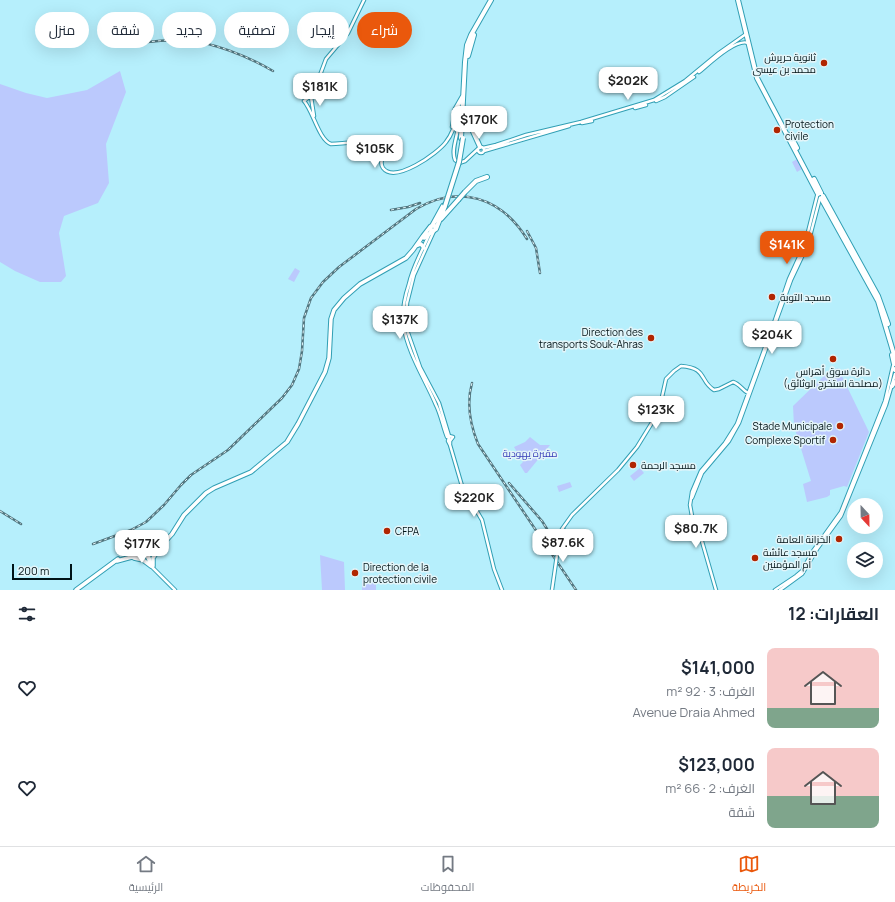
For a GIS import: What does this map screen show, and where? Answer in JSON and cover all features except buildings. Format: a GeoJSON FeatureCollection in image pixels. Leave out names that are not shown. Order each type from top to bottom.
{"type":"FeatureCollection","features":[{"type":"Feature","properties":{"kind":"highway"},"geometry":{"type":"LineString","coordinates":[[462,138],[458,116],[463,96],[467,45],[471,35],[493,0]]}},
{"type":"Feature","properties":{"kind":"highway"},"geometry":{"type":"LineString","coordinates":[[441,219],[459,162],[465,114],[469,51],[477,30],[493,0]]}},
{"type":"Feature","properties":{"kind":"highway"},"geometry":{"type":"LineString","coordinates":[[739,0],[756,74],[761,87],[878,301],[894,365]]}},
{"type":"Feature","properties":{"kind":"highway"},"geometry":{"type":"LineString","coordinates":[[739,0],[760,79],[820,196],[881,300],[895,348]]}},
{"type":"Feature","properties":{"kind":"highway"},"geometry":{"type":"LineString","coordinates":[[456,110],[463,96]]}},
{"type":"Feature","properties":{"kind":"highway"},"geometry":{"type":"LineString","coordinates":[[465,114],[481,149]]}},
{"type":"Feature","properties":{"kind":"highway"},"geometry":{"type":"LineString","coordinates":[[432,230],[476,181],[487,177]]}},
{"type":"Feature","properties":{"kind":"highway"},"geometry":{"type":"LineString","coordinates":[[432,230],[444,206]]}},
{"type":"Feature","properties":{"kind":"main road"},"geometry":{"type":"LineString","coordinates":[[152,567],[153,558],[160,547],[184,515],[206,493],[214,488],[252,472],[290,438],[325,372],[329,358],[329,327],[334,310],[344,298],[360,284],[403,260],[432,230]]}},
{"type":"Feature","properties":{"kind":"main road"},"geometry":{"type":"LineString","coordinates":[[416,246],[421,244],[424,248]]}},
{"type":"Feature","properties":{"kind":"main road"},"geometry":{"type":"LineString","coordinates":[[76,590],[124,557],[146,552],[167,539]]}},
{"type":"Feature","properties":{"kind":"main road"},"geometry":{"type":"LineString","coordinates":[[117,561],[160,547]]}},
{"type":"Feature","properties":{"kind":"main road"},"geometry":{"type":"LineString","coordinates":[[132,557],[143,560],[152,567]]}},
{"type":"Feature","properties":{"kind":"street"},"geometry":{"type":"LineString","coordinates":[[364,0],[348,34],[326,59],[313,94],[304,101],[314,117],[323,138],[329,143],[361,142],[383,146],[385,150],[381,162],[382,166],[393,172],[400,172],[430,157],[446,142],[458,116]]}},
{"type":"Feature","properties":{"kind":"street"},"geometry":{"type":"LineString","coordinates":[[680,85],[746,34]]}},
{"type":"Feature","properties":{"kind":"street"},"geometry":{"type":"LineString","coordinates":[[456,110],[459,111],[459,126],[454,159],[458,162],[462,162],[481,149],[586,122],[661,99],[726,50],[740,43],[744,42],[749,44]]}},
{"type":"Feature","properties":{"kind":"street"},"geometry":{"type":"LineString","coordinates":[[311,97],[314,117]]}},
{"type":"Feature","properties":{"kind":"street"},"geometry":{"type":"LineString","coordinates":[[456,110],[453,113],[458,116]]}},
{"type":"Feature","properties":{"kind":"street"},"geometry":{"type":"LineString","coordinates":[[453,128],[459,126]]}},
{"type":"Feature","properties":{"kind":"street"},"geometry":{"type":"LineString","coordinates":[[716,590],[701,538],[693,520],[690,505],[691,499],[702,473],[733,431],[774,324],[789,279],[805,244],[820,196]]}},
{"type":"Feature","properties":{"kind":"street"},"geometry":{"type":"LineString","coordinates":[[713,458],[729,440],[739,423],[791,280],[808,244],[820,196]]}},
{"type":"Feature","properties":{"kind":"street"},"geometry":{"type":"LineString","coordinates":[[432,230],[411,274],[404,308],[405,332],[420,373],[436,405],[446,437],[449,438],[448,441],[462,486],[482,520],[494,568],[502,590]]}},
{"type":"Feature","properties":{"kind":"street"},"geometry":{"type":"LineString","coordinates":[[432,230],[414,275],[406,312],[406,325],[420,367],[439,403],[450,436],[453,437],[450,441],[450,445]]}},
{"type":"Feature","properties":{"kind":"street"},"geometry":{"type":"LineString","coordinates":[[775,590],[802,571],[813,551],[841,512],[885,401],[894,365]]}},
{"type":"Feature","properties":{"kind":"street"},"geometry":{"type":"LineString","coordinates":[[552,590],[560,534],[564,530],[562,529],[563,526],[572,515],[617,472],[637,447],[653,421],[655,411],[662,397],[666,380],[676,369],[681,366],[696,370],[701,373],[709,386],[714,390],[719,390],[733,382],[738,384],[748,393]]}},
{"type":"Feature","properties":{"kind":"street"},"geometry":{"type":"LineString","coordinates":[[780,590],[802,574],[817,549],[841,516],[894,384],[895,374]]}},
{"type":"Feature","properties":{"kind":"street"},"geometry":{"type":"LineString","coordinates":[[146,552],[152,567],[175,590]]}},
{"type":"Feature","properties":{"kind":"green space"},"geometry":{"type":"Polygon","coordinates":[[[120,71],[126,92],[106,144],[109,183],[98,203],[64,216],[59,233],[66,276],[61,282],[40,282],[15,271],[0,262],[0,84],[26,93],[47,98],[87,90],[120,71]]]}},
{"type":"Feature","properties":{"kind":"green space"},"geometry":{"type":"Polygon","coordinates":[[[797,159],[802,169],[797,172],[792,162],[797,159]]]}},
{"type":"Feature","properties":{"kind":"green space"},"geometry":{"type":"Polygon","coordinates":[[[295,268],[300,271],[294,282],[288,279],[295,268]]]}},
{"type":"Feature","properties":{"kind":"green space","name":"Complexe Sportif"},"geometry":{"type":"Polygon","coordinates":[[[838,368],[869,432],[847,487],[844,486],[830,490],[830,495],[827,497],[807,502],[803,484],[811,481],[794,426],[793,406],[826,374],[838,368]]]}},
{"type":"Feature","properties":{"kind":"green space","name":"مقبرة يهودية"},"geometry":{"type":"Polygon","coordinates":[[[530,437],[540,445],[550,445],[527,473],[525,473],[520,465],[523,462],[514,447],[525,442],[530,437]]]}},
{"type":"Feature","properties":{"kind":"green space"},"geometry":{"type":"Polygon","coordinates":[[[640,468],[644,473],[634,481],[630,476],[640,468]]]}},
{"type":"Feature","properties":{"kind":"green space"},"geometry":{"type":"Polygon","coordinates":[[[570,482],[572,487],[559,492],[557,486],[570,482]]]}},
{"type":"Feature","properties":{"kind":"green space"},"geometry":{"type":"Polygon","coordinates":[[[320,555],[344,562],[345,590],[322,590],[320,555]]]}},
{"type":"Feature","properties":{"kind":"green space"},"geometry":{"type":"Polygon","coordinates":[[[362,580],[376,582],[376,590],[362,590],[362,580]]]}},
{"type":"Feature","properties":{"kind":"railway"},"geometry":{"type":"LineString","coordinates":[[154,41],[194,41],[230,51],[273,71]]}},
{"type":"Feature","properties":{"kind":"railway"},"geometry":{"type":"LineString","coordinates":[[93,544],[131,530],[146,522],[164,505],[191,475],[228,450],[282,398],[292,385],[299,369],[302,351],[304,318],[311,298],[323,282],[339,267],[416,209],[432,201],[448,197],[463,196],[478,199],[492,204],[505,213],[517,225],[527,239]]}},
{"type":"Feature","properties":{"kind":"railway"},"geometry":{"type":"LineString","coordinates":[[391,210],[420,203]]}},
{"type":"Feature","properties":{"kind":"railway"},"geometry":{"type":"LineString","coordinates":[[527,231],[536,248],[540,273]]}},
{"type":"Feature","properties":{"kind":"railway"},"geometry":{"type":"LineString","coordinates":[[472,383],[469,406],[473,429],[478,444],[576,590]]}},
{"type":"Feature","properties":{"kind":"railway"},"geometry":{"type":"LineString","coordinates":[[509,483],[542,521],[547,529]]}},
{"type":"Feature","properties":{"kind":"railway"},"geometry":{"type":"LineString","coordinates":[[0,511],[21,524]]}},
{"type":"Feature","properties":{"kind":"place","name":"ثانوية حريرش محمد بن عيسى"},"geometry":{"type":"Point","coordinates":[824,63]}},
{"type":"Feature","properties":{"kind":"place","name":"Protection civile"},"geometry":{"type":"Point","coordinates":[777,130]}},
{"type":"Feature","properties":{"kind":"place","name":"مسجد التوبة"},"geometry":{"type":"Point","coordinates":[772,297]}},
{"type":"Feature","properties":{"kind":"place","name":"Direction des transports Souk-Ahras"},"geometry":{"type":"Point","coordinates":[651,338]}},
{"type":"Feature","properties":{"kind":"place","name":"دائرة سوق أهراس (مصلحة استخرج الوثائق)"},"geometry":{"type":"Point","coordinates":[833,359]}},
{"type":"Feature","properties":{"kind":"place","name":"Stade Municipale"},"geometry":{"type":"Point","coordinates":[840,426]}},
{"type":"Feature","properties":{"kind":"place","name":"Complexe Sportif"},"geometry":{"type":"Point","coordinates":[833,440]}},
{"type":"Feature","properties":{"kind":"place","name":"مسجد الرحمة"},"geometry":{"type":"Point","coordinates":[633,465]}},
{"type":"Feature","properties":{"kind":"place","name":"CFPA"},"geometry":{"type":"Point","coordinates":[387,531]}},
{"type":"Feature","properties":{"kind":"place","name":"الخزانة العامة"},"geometry":{"type":"Point","coordinates":[839,539]}},
{"type":"Feature","properties":{"kind":"place","name":"مسجد عائشة أم المؤمنين"},"geometry":{"type":"Point","coordinates":[755,558]}},
{"type":"Feature","properties":{"kind":"place","name":"Direction de la protection civile"},"geometry":{"type":"Point","coordinates":[355,573]}}]}
